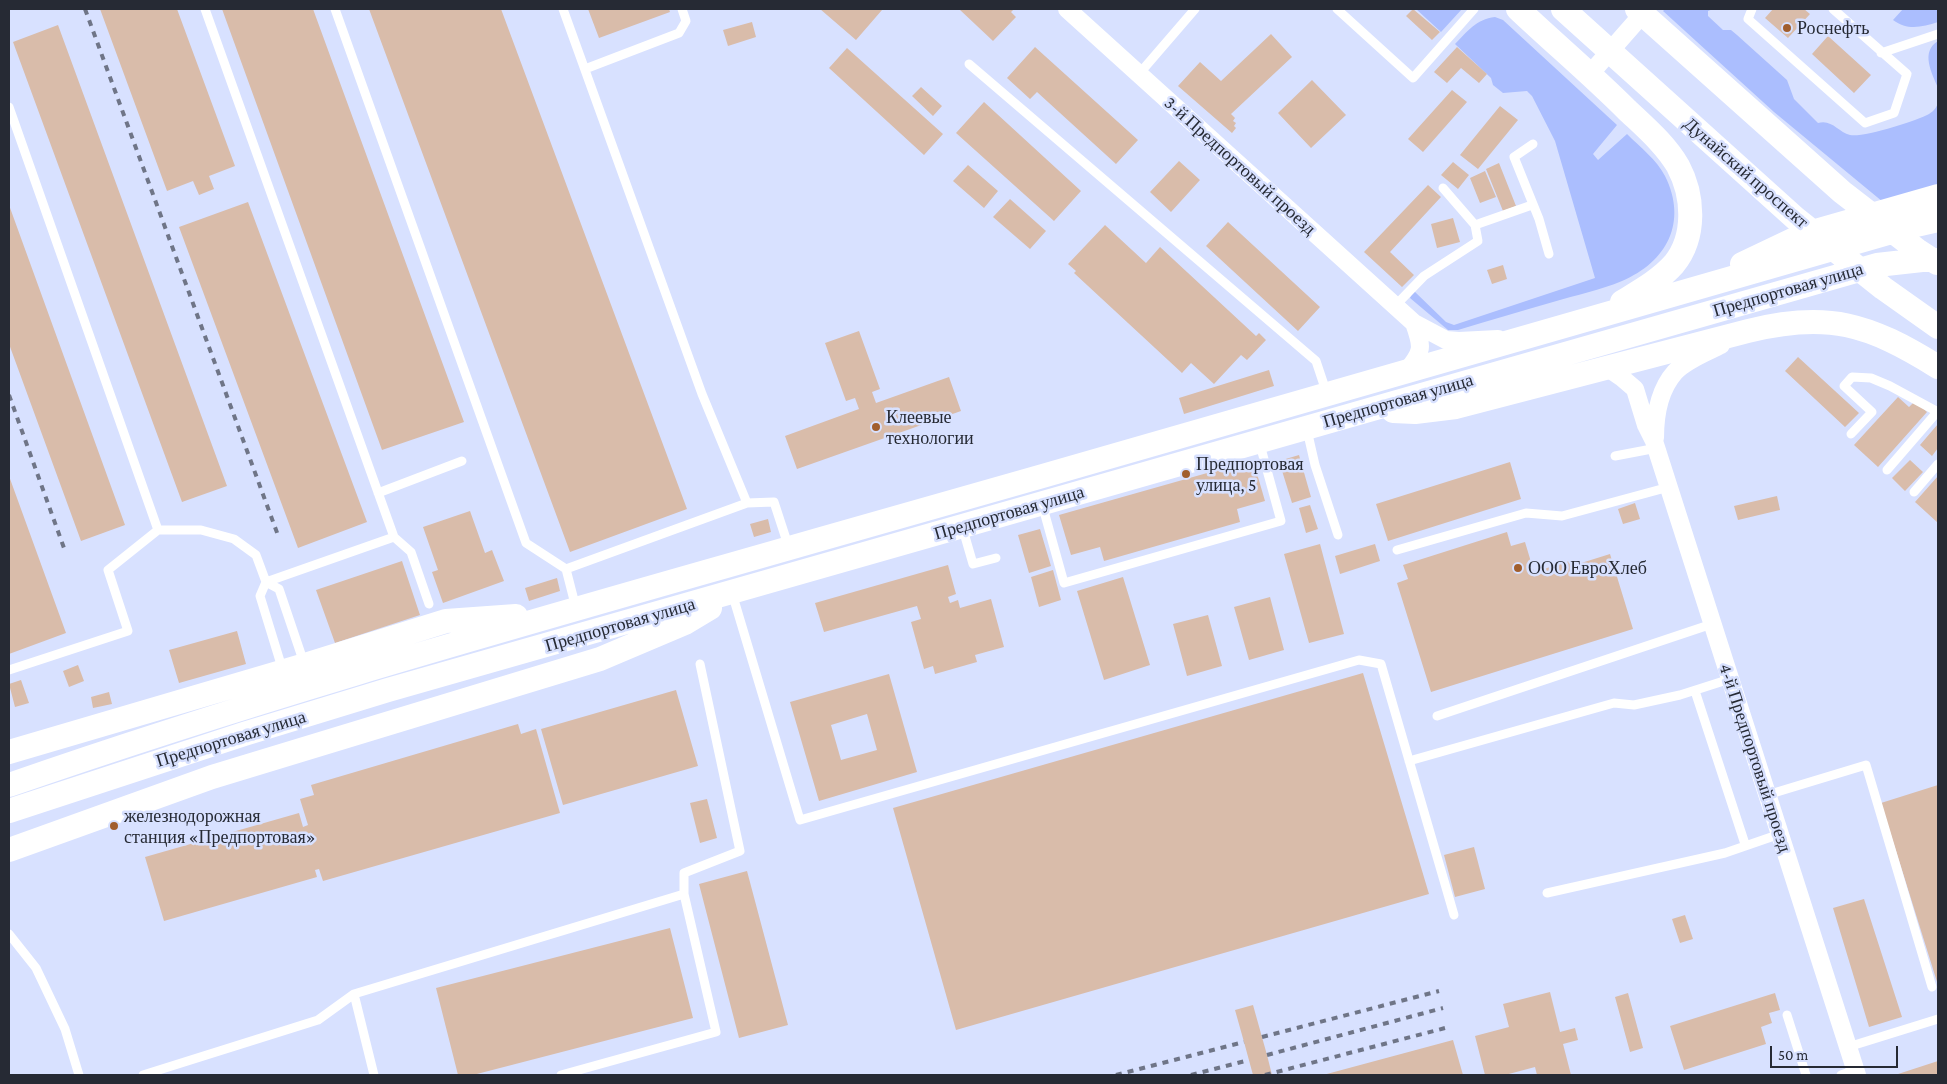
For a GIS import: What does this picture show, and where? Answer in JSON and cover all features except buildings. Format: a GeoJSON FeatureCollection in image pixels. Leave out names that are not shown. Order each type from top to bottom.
{"type":"FeatureCollection","features":[{"type":"Feature","properties":{"kind":"main road"},"geometry":{"type":"LineString","coordinates":[[1518,9],[1590,74],[1666,148],[1679,168],[1690,201],[1688,234],[1680,254],[1673,264],[1655,281],[1598,317]]}},
{"type":"Feature","properties":{"kind":"main road","name":"Дунайский проспект"},"geometry":{"type":"LineString","coordinates":[[1563,9],[1795,218],[1883,288],[1938,327]]}},
{"type":"Feature","properties":{"kind":"main road"},"geometry":{"type":"LineString","coordinates":[[1637,9],[1842,192],[1933,262]]}},
{"type":"Feature","properties":{"kind":"main road"},"geometry":{"type":"LineString","coordinates":[[1699,288],[1750,259],[1805,234],[1938,196]]}},
{"type":"Feature","properties":{"kind":"main road","name":"Предпортовая улица"},"geometry":{"type":"LineString","coordinates":[[9,785],[272,700],[566,611],[1938,220]]}},
{"type":"Feature","properties":{"kind":"main road","name":"Предпортовая улица"},"geometry":{"type":"LineString","coordinates":[[9,811],[100,780],[388,690],[1307,427],[1876,265],[1933,262]]}},
{"type":"Feature","properties":{"kind":"main road"},"geometry":{"type":"LineString","coordinates":[[1364,411],[1415,412],[1456,407],[1748,331],[1800,322],[1840,323],[1884,337],[1938,367]]}},
{"type":"Feature","properties":{"kind":"main road"},"geometry":{"type":"LineString","coordinates":[[9,850],[212,777],[600,659],[686,623],[732,593]]}},
{"type":"Feature","properties":{"kind":"main road"},"geometry":{"type":"LineString","coordinates":[[9,752],[446,621],[566,611]]}},
{"type":"Feature","properties":{"kind":"street","name":"3-й Предпортовый проезд"},"geometry":{"type":"LineString","coordinates":[[1067,9],[1414,323],[1446,340],[1525,338]]}},
{"type":"Feature","properties":{"kind":"street"},"geometry":{"type":"LineString","coordinates":[[1590,74],[1647,9]]}},
{"type":"Feature","properties":{"kind":"street"},"geometry":{"type":"LineString","coordinates":[[1406,372],[1421,351],[1414,323]]}},
{"type":"Feature","properties":{"kind":"street"},"geometry":{"type":"LineString","coordinates":[[1656,444],[1656,412],[1666,386],[1675,372],[1748,331]]}},
{"type":"Feature","properties":{"kind":"street","name":"4-й Предпортовый проезд"},"geometry":{"type":"LineString","coordinates":[[1608,368],[1635,389],[1646,425],[1656,444],[1848,1047],[1851,1074]]}},
{"type":"Feature","properties":{"kind":"lane"},"geometry":{"type":"LineString","coordinates":[[205,9],[394,537],[411,552],[429,604]]}},
{"type":"Feature","properties":{"kind":"lane"},"geometry":{"type":"LineString","coordinates":[[335,9],[526,542],[566,569]]}},
{"type":"Feature","properties":{"kind":"lane"},"geometry":{"type":"LineString","coordinates":[[563,9],[702,394],[747,503]]}},
{"type":"Feature","properties":{"kind":"lane"},"geometry":{"type":"LineString","coordinates":[[585,69],[679,33],[686,21],[682,9]]}},
{"type":"Feature","properties":{"kind":"lane"},"geometry":{"type":"LineString","coordinates":[[1139,74],[1195,9]]}},
{"type":"Feature","properties":{"kind":"lane"},"geometry":{"type":"LineString","coordinates":[[1337,9],[1413,78],[1474,9]]}},
{"type":"Feature","properties":{"kind":"lane"},"geometry":{"type":"LineString","coordinates":[[1752,9],[1748,19],[1865,123],[1894,113],[1907,74],[1833,9]]}},
{"type":"Feature","properties":{"kind":"lane"},"geometry":{"type":"LineString","coordinates":[[1882,53],[1938,34]]}},
{"type":"Feature","properties":{"kind":"lane"},"geometry":{"type":"LineString","coordinates":[[968,64],[1316,361],[1327,394]]}},
{"type":"Feature","properties":{"kind":"lane"},"geometry":{"type":"LineString","coordinates":[[9,107],[158,530]]}},
{"type":"Feature","properties":{"kind":"lane"},"geometry":{"type":"LineString","coordinates":[[1533,144],[1514,158],[1539,219],[1549,254]]}},
{"type":"Feature","properties":{"kind":"lane"},"geometry":{"type":"LineString","coordinates":[[1395,306],[1424,276],[1478,241],[1475,225],[1443,188]]}},
{"type":"Feature","properties":{"kind":"lane"},"geometry":{"type":"LineString","coordinates":[[1475,225],[1532,204]]}},
{"type":"Feature","properties":{"kind":"lane"},"geometry":{"type":"LineString","coordinates":[[1851,434],[1872,412],[1844,386],[1852,377],[1871,378],[1938,411],[1887,470]]}},
{"type":"Feature","properties":{"kind":"lane"},"geometry":{"type":"LineString","coordinates":[[1307,427],[1315,465],[1338,536]]}},
{"type":"Feature","properties":{"kind":"lane"},"geometry":{"type":"LineString","coordinates":[[1042,503],[1064,583],[1261,527],[1281,521],[1258,441]]}},
{"type":"Feature","properties":{"kind":"lane"},"geometry":{"type":"LineString","coordinates":[[1615,456],[1656,444]]}},
{"type":"Feature","properties":{"kind":"lane"},"geometry":{"type":"LineString","coordinates":[[378,493],[462,461]]}},
{"type":"Feature","properties":{"kind":"lane"},"geometry":{"type":"LineString","coordinates":[[1914,492],[1938,464]]}},
{"type":"Feature","properties":{"kind":"lane"},"geometry":{"type":"LineString","coordinates":[[1397,550],[1526,513],[1562,516],[1669,487]]}},
{"type":"Feature","properties":{"kind":"lane"},"geometry":{"type":"LineString","coordinates":[[566,569],[747,503],[774,502],[789,549]]}},
{"type":"Feature","properties":{"kind":"lane"},"geometry":{"type":"LineString","coordinates":[[962,526],[973,564],[996,558]]}},
{"type":"Feature","properties":{"kind":"lane"},"geometry":{"type":"LineString","coordinates":[[9,670],[128,631],[108,570],[158,530],[201,530],[234,539],[256,555],[266,582],[279,589],[294,668]]}},
{"type":"Feature","properties":{"kind":"lane"},"geometry":{"type":"LineString","coordinates":[[294,668],[260,596],[266,582],[394,537]]}},
{"type":"Feature","properties":{"kind":"lane"},"geometry":{"type":"LineString","coordinates":[[566,569],[566,611]]}},
{"type":"Feature","properties":{"kind":"lane"},"geometry":{"type":"LineString","coordinates":[[732,593],[800,820],[1359,660],[1381,664],[1454,915]]}},
{"type":"Feature","properties":{"kind":"lane"},"geometry":{"type":"LineString","coordinates":[[1437,716],[1712,624]]}},
{"type":"Feature","properties":{"kind":"lane"},"geometry":{"type":"LineString","coordinates":[[561,1075],[716,1032],[684,894],[684,873],[740,851],[700,664]]}},
{"type":"Feature","properties":{"kind":"lane"},"geometry":{"type":"LineString","coordinates":[[1409,761],[1614,703],[1634,705],[1695,691],[1730,679]]}},
{"type":"Feature","properties":{"kind":"lane"},"geometry":{"type":"LineString","coordinates":[[1695,691],[1745,844]]}},
{"type":"Feature","properties":{"kind":"lane"},"geometry":{"type":"LineString","coordinates":[[1767,795],[1866,765],[1932,987]]}},
{"type":"Feature","properties":{"kind":"lane"},"geometry":{"type":"LineString","coordinates":[[1547,893],[1725,853],[1745,844],[1780,834]]}},
{"type":"Feature","properties":{"kind":"lane"},"geometry":{"type":"LineString","coordinates":[[143,1075],[318,1020],[354,994],[684,894]]}},
{"type":"Feature","properties":{"kind":"lane"},"geometry":{"type":"LineString","coordinates":[[9,934],[36,968],[65,1029],[79,1075]]}},
{"type":"Feature","properties":{"kind":"lane"},"geometry":{"type":"LineString","coordinates":[[354,994],[374,1075]]}},
{"type":"Feature","properties":{"kind":"lane"},"geometry":{"type":"LineString","coordinates":[[1787,1015],[1806,1075]]}},
{"type":"Feature","properties":{"kind":"lane"},"geometry":{"type":"LineString","coordinates":[[1848,1047],[1938,1019]]}},
{"type":"Feature","properties":{"kind":"shaded area"},"geometry":{"type":"Polygon","coordinates":[[[1416,9],[1462,9],[1441,32],[1416,9]]]}},
{"type":"Feature","properties":{"kind":"shaded area"},"geometry":{"type":"Polygon","coordinates":[[[1665,9],[1713,9],[1708,11],[1708,16],[1723,30],[1731,30],[1787,80],[1794,99],[1818,123],[1831,124],[1850,135],[1877,132],[1913,121],[1931,113],[1938,103],[1938,185],[1883,202],[1774,112],[1663,11],[1665,9]]]}},
{"type":"Feature","properties":{"kind":"shaded area"},"geometry":{"type":"Polygon","coordinates":[[[1903,9],[1938,9],[1938,22],[1921,26],[1904,26],[1893,20],[1903,9]]]}},
{"type":"Feature","properties":{"kind":"shaded area"},"geometry":{"type":"Polygon","coordinates":[[[1495,17],[1503,20],[1617,125],[1593,154],[1598,160],[1627,134],[1653,159],[1662,170],[1672,193],[1673,224],[1669,239],[1661,252],[1638,273],[1622,281],[1458,330],[1448,330],[1410,298],[1413,290],[1446,322],[1454,325],[1595,278],[1555,141],[1532,96],[1527,91],[1503,93],[1493,85],[1491,78],[1455,44],[1477,23],[1495,17]]]}},
{"type":"Feature","properties":{"kind":"shaded area"},"geometry":{"type":"Polygon","coordinates":[[[1938,41],[1938,88],[1929,63],[1929,57],[1930,51],[1938,41]]]}},
{"type":"Feature","properties":{"kind":"railway"},"geometry":{"type":"LineString","coordinates":[[85,9],[279,538]]}},
{"type":"Feature","properties":{"kind":"railway"},"geometry":{"type":"LineString","coordinates":[[9,395],[64,548]]}},
{"type":"Feature","properties":{"kind":"railway"},"geometry":{"type":"LineString","coordinates":[[1262,1037],[1439,991]]}},
{"type":"Feature","properties":{"kind":"railway"},"geometry":{"type":"LineString","coordinates":[[1267,1055],[1443,1008]]}},
{"type":"Feature","properties":{"kind":"railway"},"geometry":{"type":"LineString","coordinates":[[1265,1075],[1449,1027]]}},
{"type":"Feature","properties":{"kind":"railway"},"geometry":{"type":"LineString","coordinates":[[1116,1075],[1244,1042]]}},
{"type":"Feature","properties":{"kind":"railway"},"geometry":{"type":"LineString","coordinates":[[1191,1075],[1249,1060]]}},
{"type":"Feature","properties":{"kind":"place","name":"Роснефть"},"geometry":{"type":"Point","coordinates":[1787,28]}},
{"type":"Feature","properties":{"kind":"place","name":"Клеевые технологии"},"geometry":{"type":"Point","coordinates":[876,427]}},
{"type":"Feature","properties":{"kind":"place","name":"Предпортовая улица, 5"},"geometry":{"type":"Point","coordinates":[1186,474]}},
{"type":"Feature","properties":{"kind":"place","name":"ООО ЕвроХлеб"},"geometry":{"type":"Point","coordinates":[1518,568]}},
{"type":"Feature","properties":{"kind":"place","name":"железнодорожная станция «Предпортовая»"},"geometry":{"type":"Point","coordinates":[114,826]}}]}
